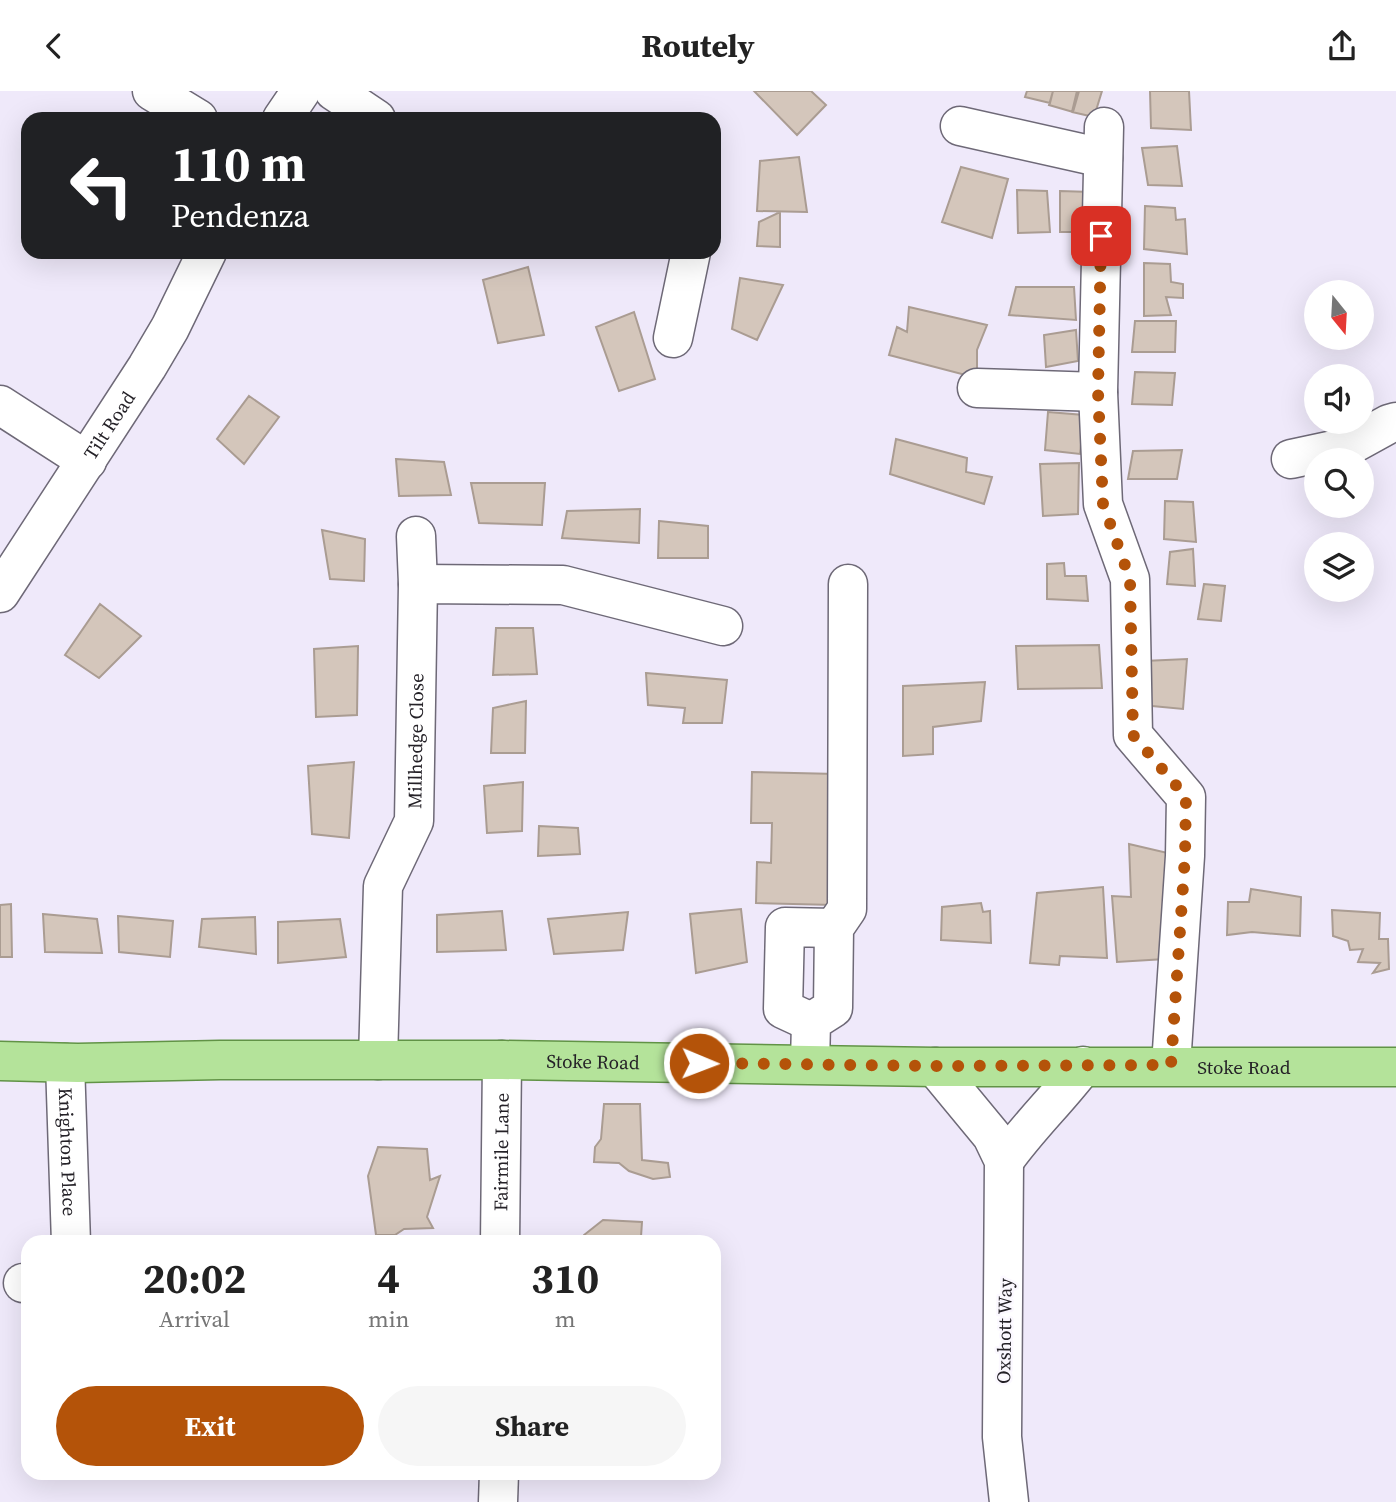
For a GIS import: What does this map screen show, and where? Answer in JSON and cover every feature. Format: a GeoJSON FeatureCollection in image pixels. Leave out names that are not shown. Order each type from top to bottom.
{"type":"FeatureCollection","features":[{"type":"Feature","properties":{"kind":"main road","name":"Stoke Road"},"geometry":{"type":"LineString","coordinates":[[0,1061],[65,1063],[502,1060],[935,1066],[1396,1067]]}},
{"type":"Feature","properties":{"kind":"street"},"geometry":{"type":"LineString","coordinates":[[152,91],[186,112]]}},
{"type":"Feature","properties":{"kind":"street"},"geometry":{"type":"LineString","coordinates":[[287,112],[301,91]]}},
{"type":"Feature","properties":{"kind":"street"},"geometry":{"type":"LineString","coordinates":[[334,91],[366,112]]}},
{"type":"Feature","properties":{"kind":"street"},"geometry":{"type":"LineString","coordinates":[[960,126],[1103,142],[1098,392],[1103,504],[1130,579],[1133,735],[1186,797],[1185,856],[1171,1065]]}},
{"type":"Feature","properties":{"kind":"street","name":"Tilt Road"},"geometry":{"type":"LineString","coordinates":[[0,593],[170,328],[204,259]]}},
{"type":"Feature","properties":{"kind":"street"},"geometry":{"type":"LineString","coordinates":[[673,338],[690,259]]}},
{"type":"Feature","properties":{"kind":"street"},"geometry":{"type":"LineString","coordinates":[[977,388],[1098,392]]}},
{"type":"Feature","properties":{"kind":"street"},"geometry":{"type":"LineString","coordinates":[[0,405],[87,461]]}},
{"type":"Feature","properties":{"kind":"street"},"geometry":{"type":"LineString","coordinates":[[1291,459],[1347,447],[1396,422]]}},
{"type":"Feature","properties":{"kind":"street","name":"Millhedge Close"},"geometry":{"type":"LineString","coordinates":[[378,1060],[383,886],[414,821],[418,584],[416,536]]}},
{"type":"Feature","properties":{"kind":"street"},"geometry":{"type":"LineString","coordinates":[[418,584],[563,585],[723,626]]}},
{"type":"Feature","properties":{"kind":"street"},"geometry":{"type":"LineString","coordinates":[[811,1022],[833,1008],[834,928],[847,909],[848,584]]}},
{"type":"Feature","properties":{"kind":"street"},"geometry":{"type":"LineString","coordinates":[[811,1022],[783,1009],[785,926],[834,928]]}},
{"type":"Feature","properties":{"kind":"street"},"geometry":{"type":"LineString","coordinates":[[810,1064],[811,1022]]}},
{"type":"Feature","properties":{"kind":"street","name":"Fairmile Lane"},"geometry":{"type":"LineString","coordinates":[[500,1235],[502,1060]]}},
{"type":"Feature","properties":{"kind":"street","name":"Knighton Place"},"geometry":{"type":"LineString","coordinates":[[65,1063],[71,1235]]}},
{"type":"Feature","properties":{"kind":"street","name":"Oxshott Way"},"geometry":{"type":"LineString","coordinates":[[935,1066],[992,1136],[1004,1161],[1002,1437],[1009,1502]]}},
{"type":"Feature","properties":{"kind":"street"},"geometry":{"type":"LineString","coordinates":[[1004,1161],[1022,1135],[1063,1092],[1083,1066]]}},
{"type":"Feature","properties":{"kind":"street"},"geometry":{"type":"LineString","coordinates":[[498,1502],[499,1480]]}},
{"type":"Feature","properties":{"kind":"building"},"geometry":{"type":"Polygon","coordinates":[[[754,91],[811,91],[826,105],[797,135],[754,91]]]}},
{"type":"Feature","properties":{"kind":"building"},"geometry":{"type":"Polygon","coordinates":[[[1027,91],[1053,91],[1050,103],[1025,97],[1027,91]]]}},
{"type":"Feature","properties":{"kind":"building"},"geometry":{"type":"Polygon","coordinates":[[[1053,91],[1079,91],[1073,112],[1049,105],[1053,91]]]}},
{"type":"Feature","properties":{"kind":"building"},"geometry":{"type":"Polygon","coordinates":[[[1077,91],[1102,91],[1094,117],[1072,112],[1077,91]]]}},
{"type":"Feature","properties":{"kind":"building"},"geometry":{"type":"Polygon","coordinates":[[[1150,91],[1189,91],[1191,130],[1151,128],[1150,91]]]}},
{"type":"Feature","properties":{"kind":"building"},"geometry":{"type":"Polygon","coordinates":[[[1177,146],[1182,186],[1148,185],[1142,148],[1177,146]]]}},
{"type":"Feature","properties":{"kind":"building"},"geometry":{"type":"Polygon","coordinates":[[[799,157],[807,212],[757,211],[760,161],[799,157]]]}},
{"type":"Feature","properties":{"kind":"building"},"geometry":{"type":"Polygon","coordinates":[[[961,167],[1008,179],[992,238],[942,222],[961,167]]]}},
{"type":"Feature","properties":{"kind":"building"},"geometry":{"type":"Polygon","coordinates":[[[1017,190],[1047,191],[1050,232],[1018,233],[1017,190]]]}},
{"type":"Feature","properties":{"kind":"building"},"geometry":{"type":"Polygon","coordinates":[[[1060,191],[1091,192],[1092,232],[1060,232],[1060,191]]]}},
{"type":"Feature","properties":{"kind":"building"},"geometry":{"type":"Polygon","coordinates":[[[1145,206],[1175,208],[1176,220],[1185,219],[1187,254],[1144,249],[1145,206]]]}},
{"type":"Feature","properties":{"kind":"building"},"geometry":{"type":"Polygon","coordinates":[[[780,212],[780,247],[757,246],[759,222],[780,212]]]}},
{"type":"Feature","properties":{"kind":"building"},"geometry":{"type":"Polygon","coordinates":[[[1144,263],[1170,264],[1171,282],[1183,284],[1183,298],[1166,297],[1171,315],[1144,316],[1144,263]]]}},
{"type":"Feature","properties":{"kind":"building"},"geometry":{"type":"Polygon","coordinates":[[[528,267],[544,335],[498,343],[483,280],[528,267]]]}},
{"type":"Feature","properties":{"kind":"building"},"geometry":{"type":"Polygon","coordinates":[[[740,278],[783,285],[757,340],[732,329],[740,278]]]}},
{"type":"Feature","properties":{"kind":"building"},"geometry":{"type":"Polygon","coordinates":[[[1016,287],[1074,287],[1076,320],[1009,315],[1016,287]]]}},
{"type":"Feature","properties":{"kind":"building"},"geometry":{"type":"Polygon","coordinates":[[[909,307],[987,325],[977,350],[977,378],[889,355],[897,327],[907,332],[909,307]]]}},
{"type":"Feature","properties":{"kind":"building"},"geometry":{"type":"Polygon","coordinates":[[[634,312],[655,379],[619,391],[596,327],[634,312]]]}},
{"type":"Feature","properties":{"kind":"building"},"geometry":{"type":"Polygon","coordinates":[[[1135,321],[1176,321],[1175,352],[1132,352],[1135,321]]]}},
{"type":"Feature","properties":{"kind":"building"},"geometry":{"type":"Polygon","coordinates":[[[1076,330],[1078,361],[1046,367],[1044,335],[1076,330]]]}},
{"type":"Feature","properties":{"kind":"building"},"geometry":{"type":"Polygon","coordinates":[[[1135,372],[1175,373],[1172,405],[1132,404],[1135,372]]]}},
{"type":"Feature","properties":{"kind":"building"},"geometry":{"type":"Polygon","coordinates":[[[249,396],[279,417],[244,464],[217,439],[249,396]]]}},
{"type":"Feature","properties":{"kind":"building"},"geometry":{"type":"Polygon","coordinates":[[[1048,412],[1084,415],[1080,454],[1045,450],[1048,412]]]}},
{"type":"Feature","properties":{"kind":"building"},"geometry":{"type":"Polygon","coordinates":[[[896,439],[967,458],[966,472],[992,477],[984,504],[890,474],[896,439]]]}},
{"type":"Feature","properties":{"kind":"building"},"geometry":{"type":"Polygon","coordinates":[[[1182,450],[1177,479],[1128,479],[1133,451],[1182,450]]]}},
{"type":"Feature","properties":{"kind":"building"},"geometry":{"type":"Polygon","coordinates":[[[396,459],[444,462],[451,495],[399,496],[396,459]]]}},
{"type":"Feature","properties":{"kind":"building"},"geometry":{"type":"Polygon","coordinates":[[[1079,463],[1078,514],[1043,516],[1040,464],[1079,463]]]}},
{"type":"Feature","properties":{"kind":"building"},"geometry":{"type":"Polygon","coordinates":[[[471,483],[545,483],[542,525],[479,523],[471,483]]]}},
{"type":"Feature","properties":{"kind":"building"},"geometry":{"type":"Polygon","coordinates":[[[1165,501],[1193,502],[1196,542],[1164,539],[1165,501]]]}},
{"type":"Feature","properties":{"kind":"building"},"geometry":{"type":"Polygon","coordinates":[[[640,509],[639,543],[562,538],[567,511],[640,509]]]}},
{"type":"Feature","properties":{"kind":"building"},"geometry":{"type":"Polygon","coordinates":[[[659,521],[708,526],[708,558],[658,558],[659,521]]]}},
{"type":"Feature","properties":{"kind":"building"},"geometry":{"type":"Polygon","coordinates":[[[322,530],[365,539],[364,581],[330,579],[322,530]]]}},
{"type":"Feature","properties":{"kind":"building"},"geometry":{"type":"Polygon","coordinates":[[[1193,549],[1195,586],[1167,584],[1170,552],[1193,549]]]}},
{"type":"Feature","properties":{"kind":"building"},"geometry":{"type":"Polygon","coordinates":[[[1064,563],[1065,576],[1086,576],[1088,601],[1047,599],[1047,564],[1064,563]]]}},
{"type":"Feature","properties":{"kind":"building"},"geometry":{"type":"Polygon","coordinates":[[[1204,584],[1225,586],[1221,621],[1198,619],[1204,584]]]}},
{"type":"Feature","properties":{"kind":"building"},"geometry":{"type":"Polygon","coordinates":[[[100,604],[141,636],[99,678],[65,655],[100,604]]]}},
{"type":"Feature","properties":{"kind":"building"},"geometry":{"type":"Polygon","coordinates":[[[496,628],[533,628],[537,674],[493,675],[496,628]]]}},
{"type":"Feature","properties":{"kind":"building"},"geometry":{"type":"Polygon","coordinates":[[[1099,645],[1102,688],[1018,689],[1016,646],[1099,645]]]}},
{"type":"Feature","properties":{"kind":"building"},"geometry":{"type":"Polygon","coordinates":[[[358,646],[357,715],[316,717],[314,649],[358,646]]]}},
{"type":"Feature","properties":{"kind":"building"},"geometry":{"type":"Polygon","coordinates":[[[1187,659],[1183,709],[1142,705],[1144,661],[1187,659]]]}},
{"type":"Feature","properties":{"kind":"building"},"geometry":{"type":"Polygon","coordinates":[[[646,673],[727,680],[722,723],[683,723],[685,708],[648,705],[646,673]]]}},
{"type":"Feature","properties":{"kind":"building"},"geometry":{"type":"Polygon","coordinates":[[[985,682],[981,721],[933,727],[933,754],[903,756],[903,686],[985,682]]]}},
{"type":"Feature","properties":{"kind":"building"},"geometry":{"type":"Polygon","coordinates":[[[526,701],[525,753],[491,753],[493,708],[526,701]]]}},
{"type":"Feature","properties":{"kind":"building"},"geometry":{"type":"Polygon","coordinates":[[[354,762],[349,838],[312,834],[308,766],[354,762]]]}},
{"type":"Feature","properties":{"kind":"building"},"geometry":{"type":"Polygon","coordinates":[[[752,772],[837,774],[834,905],[756,903],[757,862],[771,863],[772,823],[751,823],[752,772]]]}},
{"type":"Feature","properties":{"kind":"building"},"geometry":{"type":"Polygon","coordinates":[[[523,782],[522,831],[487,833],[484,786],[523,782]]]}},
{"type":"Feature","properties":{"kind":"building"},"geometry":{"type":"Polygon","coordinates":[[[539,826],[578,828],[580,854],[538,856],[539,826]]]}},
{"type":"Feature","properties":{"kind":"building"},"geometry":{"type":"Polygon","coordinates":[[[1129,844],[1172,854],[1165,959],[1117,962],[1112,896],[1131,897],[1129,844]]]}},
{"type":"Feature","properties":{"kind":"building"},"geometry":{"type":"Polygon","coordinates":[[[1103,887],[1107,958],[1060,956],[1059,965],[1030,963],[1037,893],[1103,887]]]}},
{"type":"Feature","properties":{"kind":"building"},"geometry":{"type":"Polygon","coordinates":[[[1251,889],[1301,897],[1300,936],[1252,932],[1227,935],[1228,902],[1249,902],[1251,889]]]}},
{"type":"Feature","properties":{"kind":"building"},"geometry":{"type":"Polygon","coordinates":[[[981,903],[983,912],[990,911],[991,943],[941,940],[942,907],[981,903]]]}},
{"type":"Feature","properties":{"kind":"building"},"geometry":{"type":"Polygon","coordinates":[[[11,904],[12,957],[0,957],[0,905],[11,904]]]}},
{"type":"Feature","properties":{"kind":"building"},"geometry":{"type":"Polygon","coordinates":[[[741,909],[747,962],[696,973],[690,914],[741,909]]]}},
{"type":"Feature","properties":{"kind":"building"},"geometry":{"type":"Polygon","coordinates":[[[1332,910],[1380,913],[1379,939],[1388,939],[1389,969],[1373,973],[1380,963],[1358,962],[1363,949],[1350,950],[1348,941],[1333,936],[1332,910]]]}},
{"type":"Feature","properties":{"kind":"building"},"geometry":{"type":"Polygon","coordinates":[[[502,911],[506,950],[437,952],[437,915],[502,911]]]}},
{"type":"Feature","properties":{"kind":"building"},"geometry":{"type":"Polygon","coordinates":[[[628,912],[623,950],[554,954],[548,919],[628,912]]]}},
{"type":"Feature","properties":{"kind":"building"},"geometry":{"type":"Polygon","coordinates":[[[43,914],[97,919],[102,953],[45,952],[43,914]]]}},
{"type":"Feature","properties":{"kind":"building"},"geometry":{"type":"Polygon","coordinates":[[[118,916],[173,921],[170,957],[119,952],[118,916]]]}},
{"type":"Feature","properties":{"kind":"building"},"geometry":{"type":"Polygon","coordinates":[[[255,917],[256,954],[199,947],[202,919],[255,917]]]}},
{"type":"Feature","properties":{"kind":"building"},"geometry":{"type":"Polygon","coordinates":[[[340,919],[346,957],[278,963],[278,922],[340,919]]]}},
{"type":"Feature","properties":{"kind":"building"},"geometry":{"type":"Polygon","coordinates":[[[604,1104],[640,1104],[642,1160],[668,1163],[670,1177],[653,1179],[629,1171],[619,1163],[594,1162],[595,1147],[601,1139],[604,1104]]]}},
{"type":"Feature","properties":{"kind":"building"},"geometry":{"type":"Polygon","coordinates":[[[378,1147],[427,1149],[430,1180],[440,1176],[427,1217],[433,1228],[404,1229],[395,1235],[376,1235],[368,1176],[378,1147]]]}},
{"type":"Feature","properties":{"kind":"building"},"geometry":{"type":"Polygon","coordinates":[[[603,1220],[642,1222],[641,1235],[584,1235],[603,1220]]]}},
{"type":"Feature","properties":{"kind":"route"},"geometry":{"type":"LineString","coordinates":[[699,1063],[1171,1065],[1185,856],[1186,797],[1133,735],[1130,579],[1103,504],[1098,392],[1101,236]]}}]}
